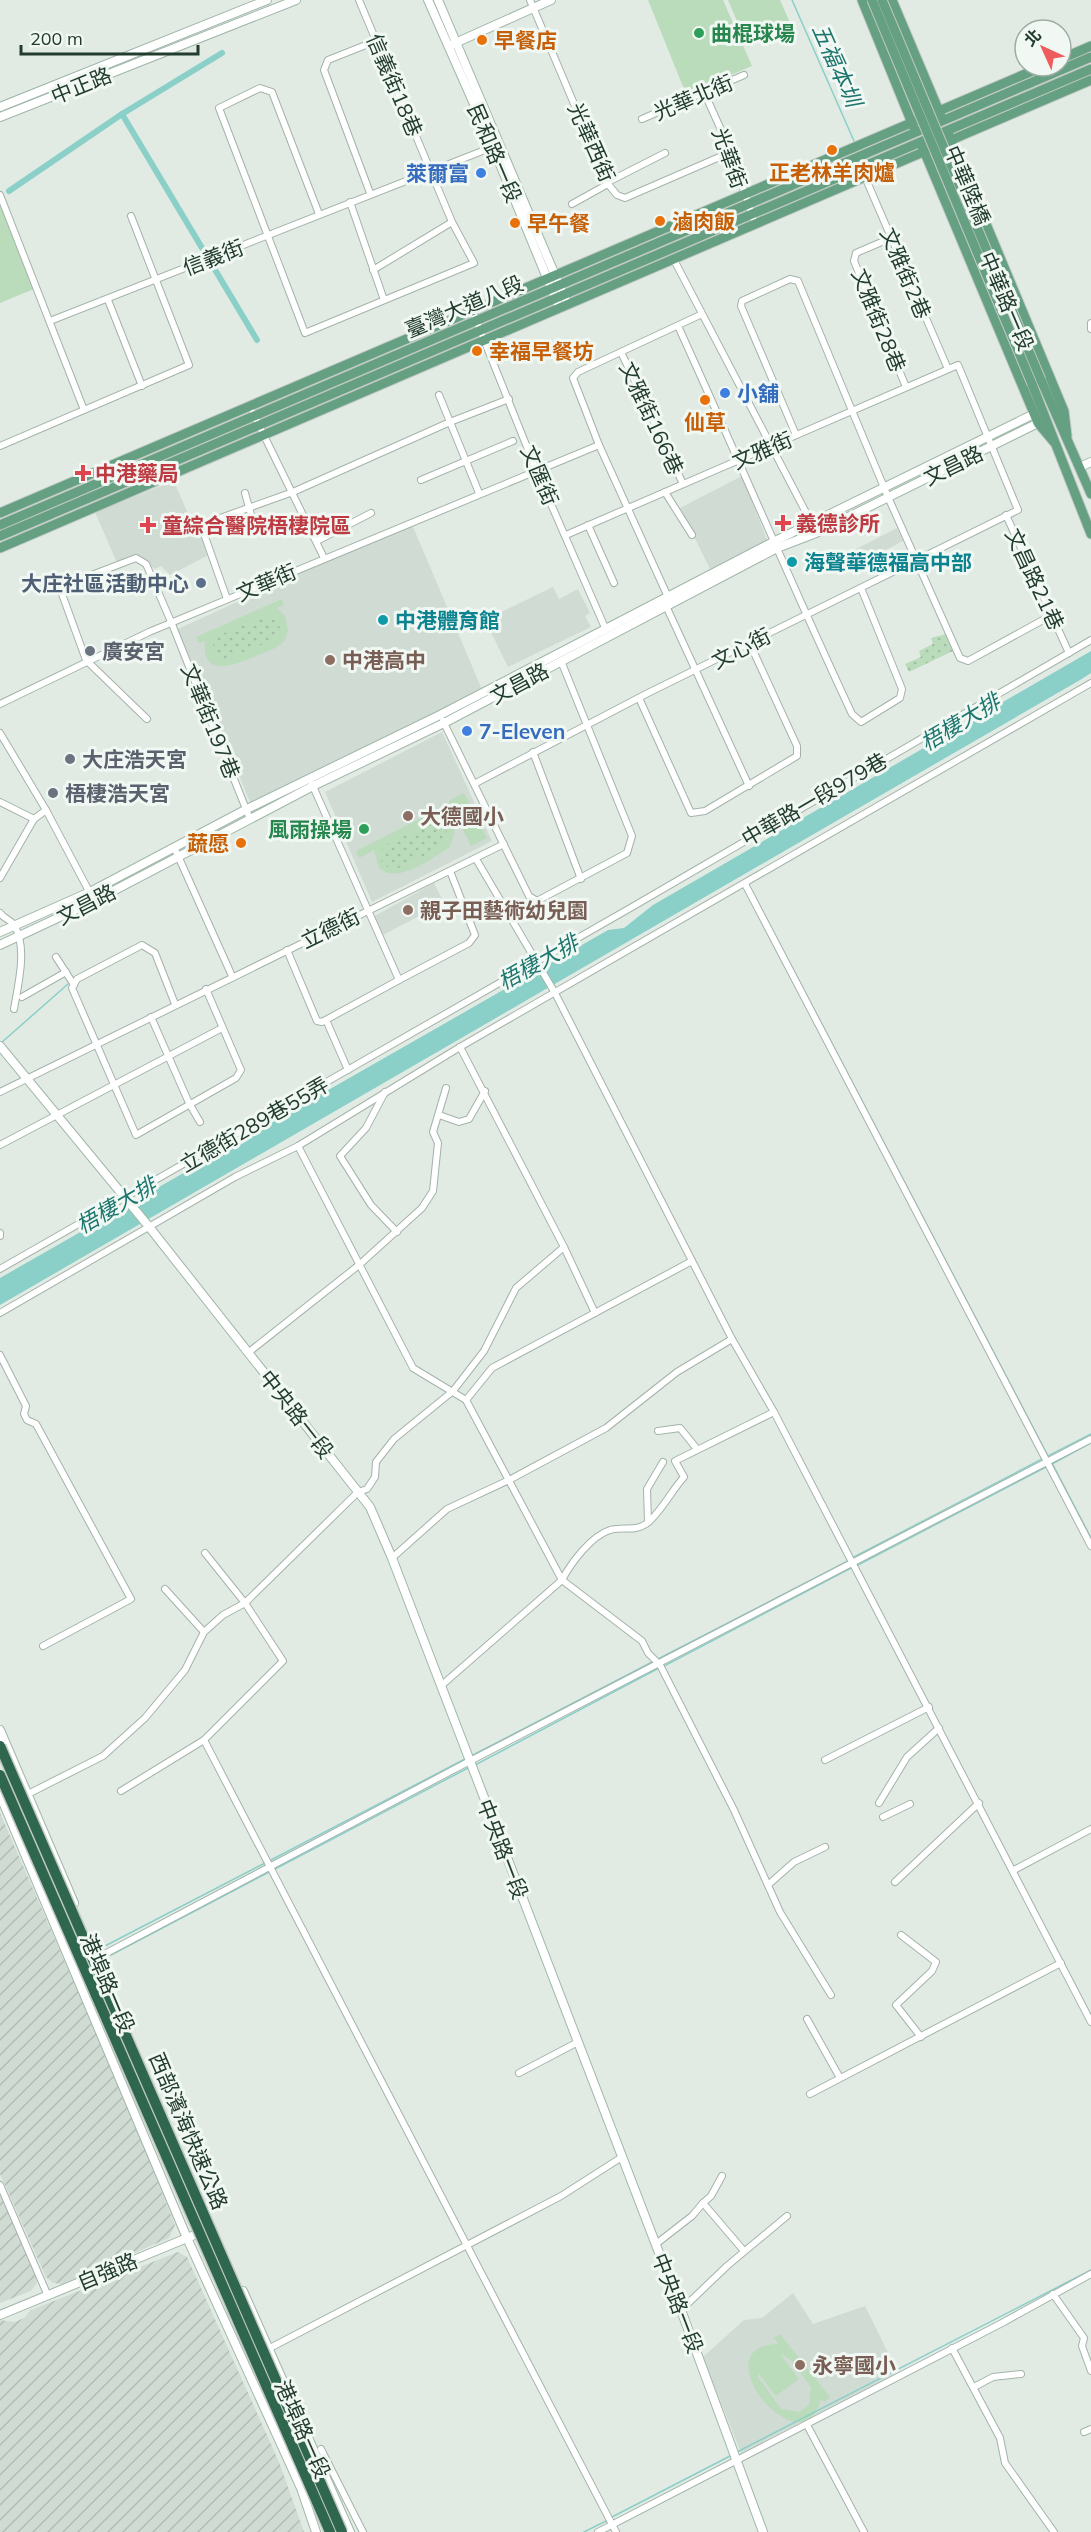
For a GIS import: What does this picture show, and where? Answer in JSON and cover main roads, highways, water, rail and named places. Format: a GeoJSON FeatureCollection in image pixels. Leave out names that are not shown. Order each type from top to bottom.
{"type":"FeatureCollection","features":[{"type":"Feature","properties":{"kind":"highway","name":"西部濱海快速公路"},"geometry":{"type":"LineString","coordinates":[[0,1746],[336,2532]]}},
{"type":"Feature","properties":{"kind":"highway","name":"西部濱海快速公路"},"geometry":{"type":"LineString","coordinates":[[0,1775],[336,2532]]}},
{"type":"Feature","properties":{"kind":"main road","name":"中華路一段"},"geometry":{"type":"LineString","coordinates":[[862,0],[1036,418],[1054,442]]}},
{"type":"Feature","properties":{"kind":"main road","name":"中華陸橋"},"geometry":{"type":"LineString","coordinates":[[872,0],[1037,382]]}},
{"type":"Feature","properties":{"kind":"main road","name":"中華陸橋"},"geometry":{"type":"LineString","coordinates":[[882,0],[1037,382]]}},
{"type":"Feature","properties":{"kind":"main road","name":"中華路一段"},"geometry":{"type":"LineString","coordinates":[[892,0],[1064,411],[1067,436]]}},
{"type":"Feature","properties":{"kind":"main road"},"geometry":{"type":"LineString","coordinates":[[1073,54],[1091,46]]}},
{"type":"Feature","properties":{"kind":"main road","name":"臺灣大道八段"},"geometry":{"type":"LineString","coordinates":[[0,536],[476,320],[676,246],[751,214],[1091,57]]}},
{"type":"Feature","properties":{"kind":"main road","name":"臺灣大道八段"},"geometry":{"type":"LineString","coordinates":[[912,122],[945,125],[1091,69]]}},
{"type":"Feature","properties":{"kind":"main road","name":"臺灣大道八段"},"geometry":{"type":"LineString","coordinates":[[0,548],[472,310],[1016,78]]}},
{"type":"Feature","properties":{"kind":"main road","name":"臺灣大道八段"},"geometry":{"type":"LineString","coordinates":[[0,513],[256,419],[484,339],[1091,80]]}},
{"type":"Feature","properties":{"kind":"main road","name":"臺灣大道八段"},"geometry":{"type":"LineString","coordinates":[[924,151],[945,125]]}},
{"type":"Feature","properties":{"kind":"main road","name":"臺灣大道八段"},"geometry":{"type":"LineString","coordinates":[[0,525],[256,419],[480,330],[557,291],[747,204],[918,137]]}},
{"type":"Feature","properties":{"kind":"main road"},"geometry":{"type":"LineString","coordinates":[[557,291],[563,306]]}},
{"type":"Feature","properties":{"kind":"main road","name":"中華路一段"},"geometry":{"type":"LineString","coordinates":[[1037,382],[1067,436],[1091,494]]}},
{"type":"Feature","properties":{"kind":"main road","name":"中華路一段"},"geometry":{"type":"LineString","coordinates":[[1037,382],[1054,442],[1091,534]]}},
{"type":"Feature","properties":{"kind":"water"},"geometry":{"type":"Polygon","coordinates":[[[1091,651],[1091,673],[1080,680],[0,1305],[0,1278],[608,930],[624,928],[653,905],[1091,651]]]}},
{"type":"Feature","properties":{"kind":"waterway","name":"五福本圳"},"geometry":{"type":"LineString","coordinates":[[792,0],[854,141]]}},
{"type":"Feature","properties":{"kind":"waterway"},"geometry":{"type":"LineString","coordinates":[[9,191],[122,114],[222,53]]}},
{"type":"Feature","properties":{"kind":"waterway"},"geometry":{"type":"LineString","coordinates":[[122,114],[257,340]]}},
{"type":"Feature","properties":{"kind":"waterway"},"geometry":{"type":"LineString","coordinates":[[751,889],[1048,1456]]}},
{"type":"Feature","properties":{"kind":"waterway"},"geometry":{"type":"LineString","coordinates":[[1,1043],[68,984]]}},
{"type":"Feature","properties":{"kind":"waterway"},"geometry":{"type":"LineString","coordinates":[[1046,1457],[1091,1434]]}},
{"type":"Feature","properties":{"kind":"waterway"},"geometry":{"type":"LineString","coordinates":[[1052,1464],[1091,1443]]}},
{"type":"Feature","properties":{"kind":"waterway"},"geometry":{"type":"LineString","coordinates":[[852,1558],[1042,1459]]}},
{"type":"Feature","properties":{"kind":"waterway"},"geometry":{"type":"LineString","coordinates":[[1052,1463],[1091,1538]]}},
{"type":"Feature","properties":{"kind":"waterway"},"geometry":{"type":"LineString","coordinates":[[858,1565],[1048,1466]]}},
{"type":"Feature","properties":{"kind":"waterway"},"geometry":{"type":"LineString","coordinates":[[658,1659],[848,1561]]}},
{"type":"Feature","properties":{"kind":"waterway"},"geometry":{"type":"LineString","coordinates":[[664,1666],[853,1567]]}},
{"type":"Feature","properties":{"kind":"waterway"},"geometry":{"type":"LineString","coordinates":[[471,1756],[654,1661]]}},
{"type":"Feature","properties":{"kind":"waterway"},"geometry":{"type":"LineString","coordinates":[[475,1765],[659,1668]]}},
{"type":"Feature","properties":{"kind":"waterway"},"geometry":{"type":"LineString","coordinates":[[269,1861],[465,1759]]}},
{"type":"Feature","properties":{"kind":"waterway"},"geometry":{"type":"LineString","coordinates":[[275,1869],[468,1768]]}},
{"type":"Feature","properties":{"kind":"waterway"},"geometry":{"type":"LineString","coordinates":[[103,1947],[265,1863]]}},
{"type":"Feature","properties":{"kind":"waterway"},"geometry":{"type":"LineString","coordinates":[[111,1955],[271,1871]]}},
{"type":"Feature","properties":{"kind":"waterway"},"geometry":{"type":"LineString","coordinates":[[737,2452],[1091,2270]]}},
{"type":"Feature","properties":{"kind":"waterway"},"geometry":{"type":"LineString","coordinates":[[612,2517],[730,2456]]}},
{"type":"Feature","properties":{"kind":"waterway"},"geometry":{"type":"LineString","coordinates":[[584,2532],[608,2520]]}},
{"type":"Feature","properties":{"kind":"place","name":"曲棍球場"},"geometry":{"type":"Point","coordinates":[699,33]}},
{"type":"Feature","properties":{"kind":"place","name":"早餐店"},"geometry":{"type":"Point","coordinates":[482,40]}},
{"type":"Feature","properties":{"kind":"place","name":"正老林羊肉爐"},"geometry":{"type":"Point","coordinates":[832,150]}},
{"type":"Feature","properties":{"kind":"place","name":"萊爾富"},"geometry":{"type":"Point","coordinates":[481,173]}},
{"type":"Feature","properties":{"kind":"place","name":"滷肉飯"},"geometry":{"type":"Point","coordinates":[660,221]}},
{"type":"Feature","properties":{"kind":"place","name":"早午餐"},"geometry":{"type":"Point","coordinates":[515,223]}},
{"type":"Feature","properties":{"kind":"place","name":"幸福早餐坊"},"geometry":{"type":"Point","coordinates":[477,351]}},
{"type":"Feature","properties":{"kind":"place","name":"小舖"},"geometry":{"type":"Point","coordinates":[725,393]}},
{"type":"Feature","properties":{"kind":"place","name":"仙草"},"geometry":{"type":"Point","coordinates":[705,400]}},
{"type":"Feature","properties":{"kind":"place","name":"中港藥局"},"geometry":{"type":"Point","coordinates":[83,473]}},
{"type":"Feature","properties":{"kind":"place","name":"義德診所"},"geometry":{"type":"Point","coordinates":[783,523]}},
{"type":"Feature","properties":{"kind":"place","name":"童綜合醫院梧棲院區"},"geometry":{"type":"Point","coordinates":[148,525]}},
{"type":"Feature","properties":{"kind":"place","name":"海聲華德福高中部"},"geometry":{"type":"Point","coordinates":[792,562]}},
{"type":"Feature","properties":{"kind":"place","name":"大庄社區活動中心"},"geometry":{"type":"Point","coordinates":[201,583]}},
{"type":"Feature","properties":{"kind":"place","name":"中港體育館"},"geometry":{"type":"Point","coordinates":[383,620]}},
{"type":"Feature","properties":{"kind":"place","name":"廣安宮"},"geometry":{"type":"Point","coordinates":[90,651]}},
{"type":"Feature","properties":{"kind":"place","name":"中港高中"},"geometry":{"type":"Point","coordinates":[330,660]}},
{"type":"Feature","properties":{"kind":"place","name":"7-Eleven"},"geometry":{"type":"Point","coordinates":[467,731]}},
{"type":"Feature","properties":{"kind":"place","name":"大庄浩天宮"},"geometry":{"type":"Point","coordinates":[70,759]}},
{"type":"Feature","properties":{"kind":"place","name":"梧棲浩天宮"},"geometry":{"type":"Point","coordinates":[53,793]}},
{"type":"Feature","properties":{"kind":"place","name":"大德國小"},"geometry":{"type":"Point","coordinates":[408,816]}},
{"type":"Feature","properties":{"kind":"place","name":"風雨操場"},"geometry":{"type":"Point","coordinates":[364,829]}},
{"type":"Feature","properties":{"kind":"place","name":"蔬愿"},"geometry":{"type":"Point","coordinates":[241,843]}},
{"type":"Feature","properties":{"kind":"place","name":"親子田藝術幼兒園"},"geometry":{"type":"Point","coordinates":[408,910]}},
{"type":"Feature","properties":{"kind":"place","name":"永寧國小"},"geometry":{"type":"Point","coordinates":[800,2365]}},
{"type":"Feature","properties":{"kind":"water label","name":"梧棲大排"},"geometry":{"type":"Point","coordinates":[960,722]}},
{"type":"Feature","properties":{"kind":"water label","name":"梧棲大排"},"geometry":{"type":"Point","coordinates":[538,962]}},
{"type":"Feature","properties":{"kind":"water label","name":"梧棲大排"},"geometry":{"type":"Point","coordinates":[116,1205]}}]}
